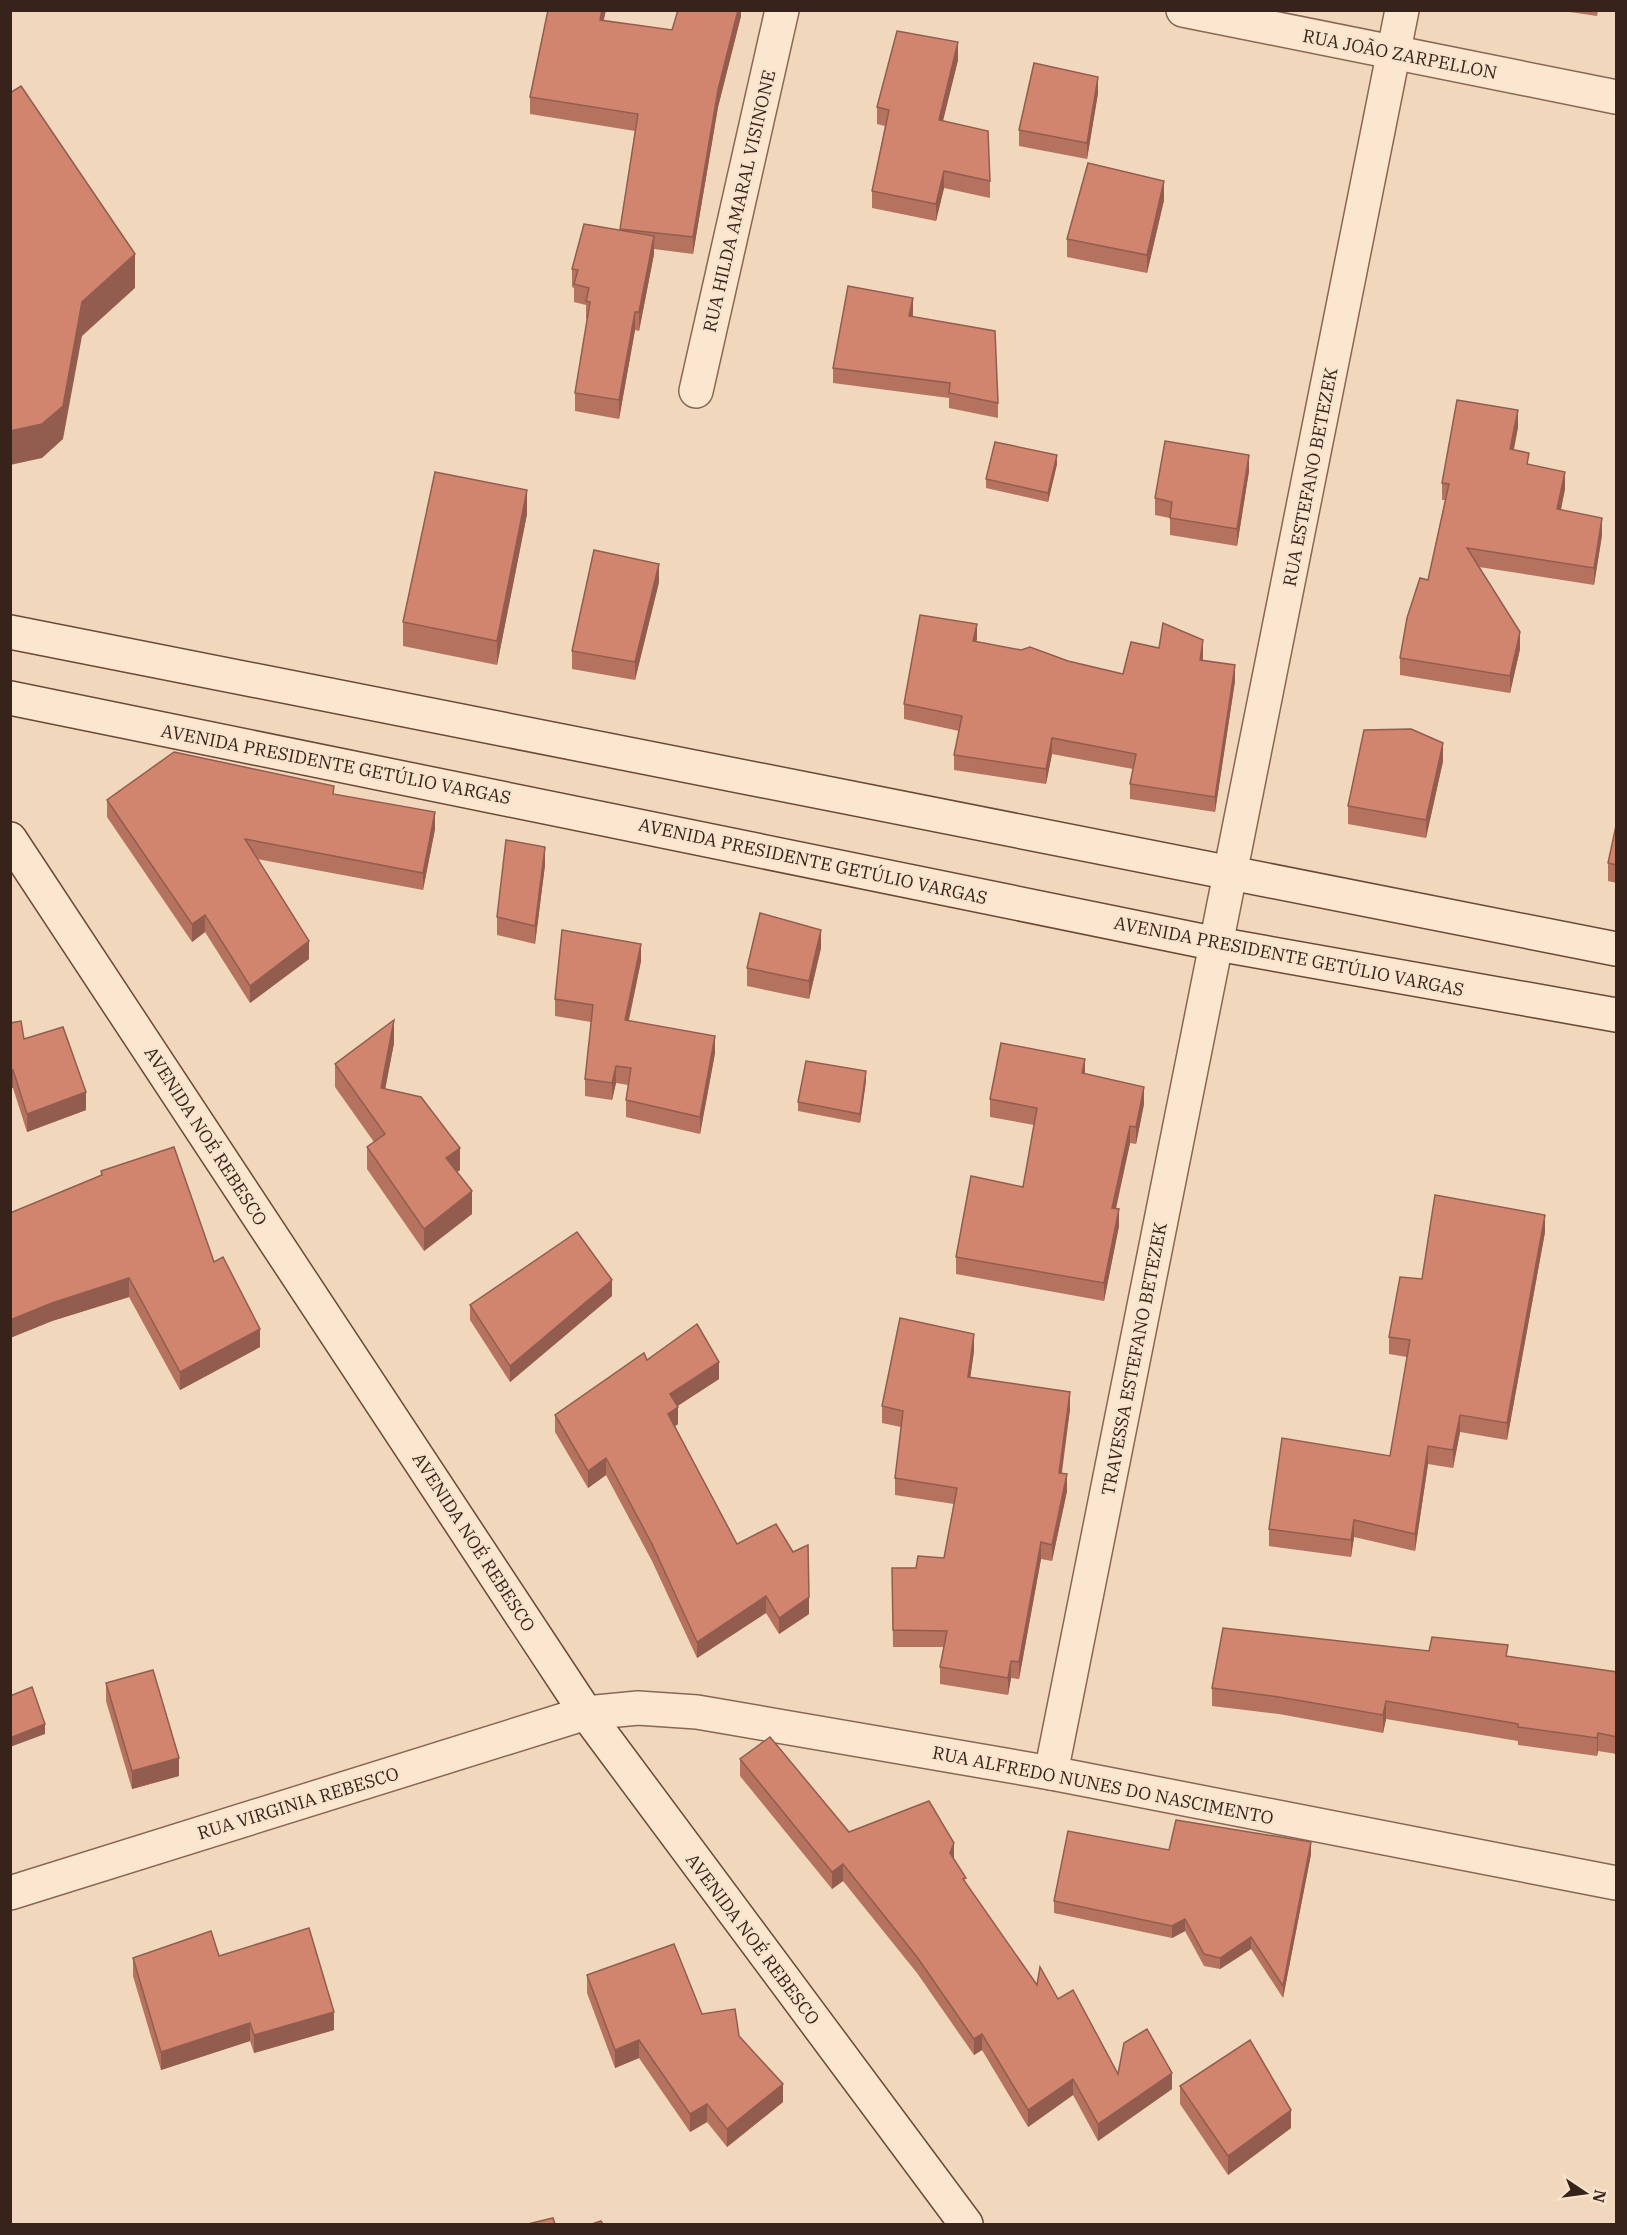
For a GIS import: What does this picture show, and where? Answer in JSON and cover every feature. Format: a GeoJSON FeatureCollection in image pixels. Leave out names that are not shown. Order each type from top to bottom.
{"type":"FeatureCollection","features":[{"type":"Feature","properties":{"kind":"main road","name":"RUA HILDA AMARAL VISINONE"},"geometry":{"type":"LineString","coordinates":[[696,391],[782,10]]}},
{"type":"Feature","properties":{"kind":"main road","name":"RUA JOÃO ZARPELLON"},"geometry":{"type":"LineString","coordinates":[[1183,10],[1617,97]]}},
{"type":"Feature","properties":{"kind":"main road","name":"RUA ESTEFANO BETEZEK"},"geometry":{"type":"LineString","coordinates":[[1217,944],[1402,10]]}},
{"type":"Feature","properties":{"kind":"main road"},"geometry":{"type":"LineString","coordinates":[[10,632],[1617,949]]}},
{"type":"Feature","properties":{"kind":"main road","name":"AVENIDA PRESIDENTE GETÚLIO VARGAS"},"geometry":{"type":"LineString","coordinates":[[10,698],[1217,944],[1617,1015]]}},
{"type":"Feature","properties":{"kind":"main road","name":"AVENIDA NOÉ REBESCO"},"geometry":{"type":"LineString","coordinates":[[10,839],[586,1713],[966,2224]]}},
{"type":"Feature","properties":{"kind":"main road","name":"TRAVESSA ESTEFANO BETEZEK"},"geometry":{"type":"LineString","coordinates":[[1051,1773],[1217,944]]}},
{"type":"Feature","properties":{"kind":"main road","name":"RUA ALFREDO NUNES DO NASCIMENTO"},"geometry":{"type":"LineString","coordinates":[[586,1713],[638,1708],[697,1713],[1051,1773],[1617,1882]]}},
{"type":"Feature","properties":{"kind":"main road","name":"RUA VIRGINIA REBESCO"},"geometry":{"type":"LineString","coordinates":[[10,1893],[586,1713]]}},
{"type":"Feature","properties":{"kind":"building"},"geometry":{"type":"Polygon","coordinates":[[[548,10],[602,10],[600,20],[672,30],[678,10],[738,10],[718,90],[693,237],[620,229],[638,114],[530,97],[548,10]]]}},
{"type":"Feature","properties":{"kind":"building"},"geometry":{"type":"Polygon","coordinates":[[[897,31],[958,42],[939,120],[988,131],[990,181],[944,171],[936,204],[872,191],[889,110],[877,107],[897,31]]]}},
{"type":"Feature","properties":{"kind":"building"},"geometry":{"type":"Polygon","coordinates":[[[1034,63],[1098,77],[1087,143],[1019,130],[1034,63]]]}},
{"type":"Feature","properties":{"kind":"building"},"geometry":{"type":"Polygon","coordinates":[[[21,86],[135,254],[82,302],[63,406],[42,424],[10,431],[10,93],[21,86]]]}},
{"type":"Feature","properties":{"kind":"building"},"geometry":{"type":"Polygon","coordinates":[[[1088,163],[1164,181],[1147,255],[1067,239],[1088,163]]]}},
{"type":"Feature","properties":{"kind":"building"},"geometry":{"type":"Polygon","coordinates":[[[584,224],[654,236],[639,312],[635,312],[619,400],[575,393],[590,302],[586,301],[589,288],[574,284],[578,270],[572,269],[584,224]]]}},
{"type":"Feature","properties":{"kind":"building"},"geometry":{"type":"Polygon","coordinates":[[[848,286],[913,298],[909,316],[995,331],[998,403],[949,393],[950,383],[833,368],[848,286]]]}},
{"type":"Feature","properties":{"kind":"building"},"geometry":{"type":"Polygon","coordinates":[[[1457,400],[1518,410],[1510,449],[1529,453],[1527,464],[1565,472],[1557,509],[1602,518],[1594,568],[1467,548],[1520,632],[1510,676],[1400,658],[1407,618],[1420,578],[1428,580],[1449,484],[1442,483],[1457,400]]]}},
{"type":"Feature","properties":{"kind":"building"},"geometry":{"type":"Polygon","coordinates":[[[1165,441],[1249,455],[1237,529],[1170,518],[1172,502],[1155,498],[1165,441]]]}},
{"type":"Feature","properties":{"kind":"building"},"geometry":{"type":"Polygon","coordinates":[[[995,442],[1057,455],[1048,493],[986,479],[995,442]]]}},
{"type":"Feature","properties":{"kind":"building"},"geometry":{"type":"Polygon","coordinates":[[[435,472],[527,490],[497,641],[403,622],[435,472]]]}},
{"type":"Feature","properties":{"kind":"building"},"geometry":{"type":"Polygon","coordinates":[[[594,550],[659,564],[635,662],[572,651],[594,550]]]}},
{"type":"Feature","properties":{"kind":"building"},"geometry":{"type":"Polygon","coordinates":[[[920,615],[977,624],[973,641],[1021,650],[1030,647],[1068,661],[1123,674],[1131,642],[1159,648],[1163,623],[1203,640],[1200,660],[1235,665],[1215,797],[1130,784],[1136,754],[1052,738],[1046,769],[954,755],[962,716],[904,704],[920,615]]]}},
{"type":"Feature","properties":{"kind":"building"},"geometry":{"type":"Polygon","coordinates":[[[1411,729],[1443,743],[1426,820],[1348,806],[1364,730],[1411,729]]]}},
{"type":"Feature","properties":{"kind":"building"},"geometry":{"type":"Polygon","coordinates":[[[174,752],[334,786],[333,794],[435,812],[423,873],[245,839],[309,941],[250,986],[205,915],[192,924],[107,800],[174,752]]]}},
{"type":"Feature","properties":{"kind":"building"},"geometry":{"type":"Polygon","coordinates":[[[1617,821],[1617,865],[1608,863],[1617,821]]]}},
{"type":"Feature","properties":{"kind":"building"},"geometry":{"type":"Polygon","coordinates":[[[506,840],[545,847],[535,926],[497,917],[506,840]]]}},
{"type":"Feature","properties":{"kind":"building"},"geometry":{"type":"Polygon","coordinates":[[[760,913],[821,930],[809,981],[747,968],[760,913]]]}},
{"type":"Feature","properties":{"kind":"building"},"geometry":{"type":"Polygon","coordinates":[[[562,930],[641,944],[625,1020],[715,1036],[700,1117],[626,1100],[631,1068],[616,1066],[612,1083],[585,1079],[593,1005],[555,999],[562,930]]]}},
{"type":"Feature","properties":{"kind":"building"},"geometry":{"type":"Polygon","coordinates":[[[394,1020],[381,1088],[421,1097],[460,1148],[446,1158],[472,1191],[424,1229],[367,1147],[385,1134],[335,1064],[394,1020]]]}},
{"type":"Feature","properties":{"kind":"building"},"geometry":{"type":"Polygon","coordinates":[[[21,1021],[24,1039],[63,1027],[86,1092],[27,1114],[13,1070],[10,1071],[10,1023],[21,1021]]]}},
{"type":"Feature","properties":{"kind":"building"},"geometry":{"type":"Polygon","coordinates":[[[1001,1043],[1085,1059],[1082,1073],[1144,1087],[1136,1127],[1130,1126],[1112,1208],[1119,1209],[1104,1283],[956,1257],[971,1176],[1023,1187],[1037,1108],[990,1099],[1001,1043]]]}},
{"type":"Feature","properties":{"kind":"building"},"geometry":{"type":"Polygon","coordinates":[[[806,1061],[866,1071],[860,1114],[798,1102],[806,1061]]]}},
{"type":"Feature","properties":{"kind":"building"},"geometry":{"type":"Polygon","coordinates":[[[174,1147],[214,1262],[223,1257],[260,1329],[180,1372],[129,1278],[52,1303],[10,1320],[10,1213],[102,1175],[101,1171],[174,1147]]]}},
{"type":"Feature","properties":{"kind":"building"},"geometry":{"type":"Polygon","coordinates":[[[1435,1195],[1545,1215],[1507,1423],[1460,1415],[1453,1450],[1428,1446],[1415,1534],[1354,1520],[1351,1540],[1269,1529],[1282,1438],[1390,1456],[1410,1340],[1389,1337],[1400,1277],[1422,1279],[1435,1195]]]}},
{"type":"Feature","properties":{"kind":"building"},"geometry":{"type":"Polygon","coordinates":[[[577,1232],[612,1280],[510,1366],[470,1305],[577,1232]]]}},
{"type":"Feature","properties":{"kind":"building"},"geometry":{"type":"Polygon","coordinates":[[[900,1318],[974,1334],[968,1377],[1070,1392],[1059,1473],[1067,1474],[1052,1545],[1041,1542],[1019,1662],[1011,1661],[1008,1678],[940,1667],[947,1631],[893,1630],[892,1568],[916,1568],[918,1556],[944,1558],[957,1488],[895,1478],[903,1411],[882,1406],[900,1318]]]}},
{"type":"Feature","properties":{"kind":"building"},"geometry":{"type":"Polygon","coordinates":[[[697,1324],[719,1362],[670,1394],[678,1407],[668,1414],[737,1544],[776,1524],[793,1552],[808,1545],[809,1597],[779,1618],[766,1596],[697,1642],[652,1544],[606,1458],[588,1471],[555,1415],[644,1353],[647,1360],[697,1324]]]}},
{"type":"Feature","properties":{"kind":"building"},"geometry":{"type":"Polygon","coordinates":[[[1223,1628],[1429,1651],[1432,1637],[1508,1645],[1506,1656],[1617,1672],[1617,1737],[1598,1733],[1597,1738],[1518,1727],[1518,1724],[1386,1701],[1383,1715],[1212,1688],[1223,1628]]]}},
{"type":"Feature","properties":{"kind":"building"},"geometry":{"type":"Polygon","coordinates":[[[153,1670],[179,1758],[132,1771],[106,1683],[153,1670]]]}},
{"type":"Feature","properties":{"kind":"building"},"geometry":{"type":"Polygon","coordinates":[[[32,1687],[45,1724],[10,1738],[10,1696],[32,1687]]]}},
{"type":"Feature","properties":{"kind":"building"},"geometry":{"type":"Polygon","coordinates":[[[770,1737],[849,1832],[929,1801],[954,1843],[950,1853],[966,1878],[963,1879],[1037,1985],[1040,1967],[1058,1999],[1073,1990],[1118,2074],[1124,2043],[1147,2029],[1172,2073],[1098,2124],[1073,2079],[1028,2110],[982,2034],[974,2039],[917,1957],[843,1864],[832,1872],[740,1759],[770,1737]]]}},
{"type":"Feature","properties":{"kind":"building"},"geometry":{"type":"Polygon","coordinates":[[[1176,1820],[1311,1842],[1283,1986],[1251,1937],[1220,1958],[1204,1954],[1185,1919],[1172,1926],[1054,1901],[1068,1831],[1169,1850],[1176,1820]]]}},
{"type":"Feature","properties":{"kind":"building"},"geometry":{"type":"Polygon","coordinates":[[[309,1928],[334,2012],[254,2035],[250,2023],[161,2052],[133,1958],[211,1931],[219,1956],[309,1928]]]}},
{"type":"Feature","properties":{"kind":"building"},"geometry":{"type":"Polygon","coordinates":[[[674,1944],[702,2014],[735,2009],[739,2036],[783,2084],[727,2129],[707,2104],[690,2114],[639,2040],[615,2050],[587,1975],[674,1944]]]}},
{"type":"Feature","properties":{"kind":"building"},"geometry":{"type":"Polygon","coordinates":[[[1250,2040],[1291,2110],[1228,2156],[1180,2086],[1250,2040]]]}},
{"type":"Feature","properties":{"kind":"building"},"geometry":{"type":"Polygon","coordinates":[[[553,2218],[555,2224],[528,2224],[553,2218]]]}}]}
